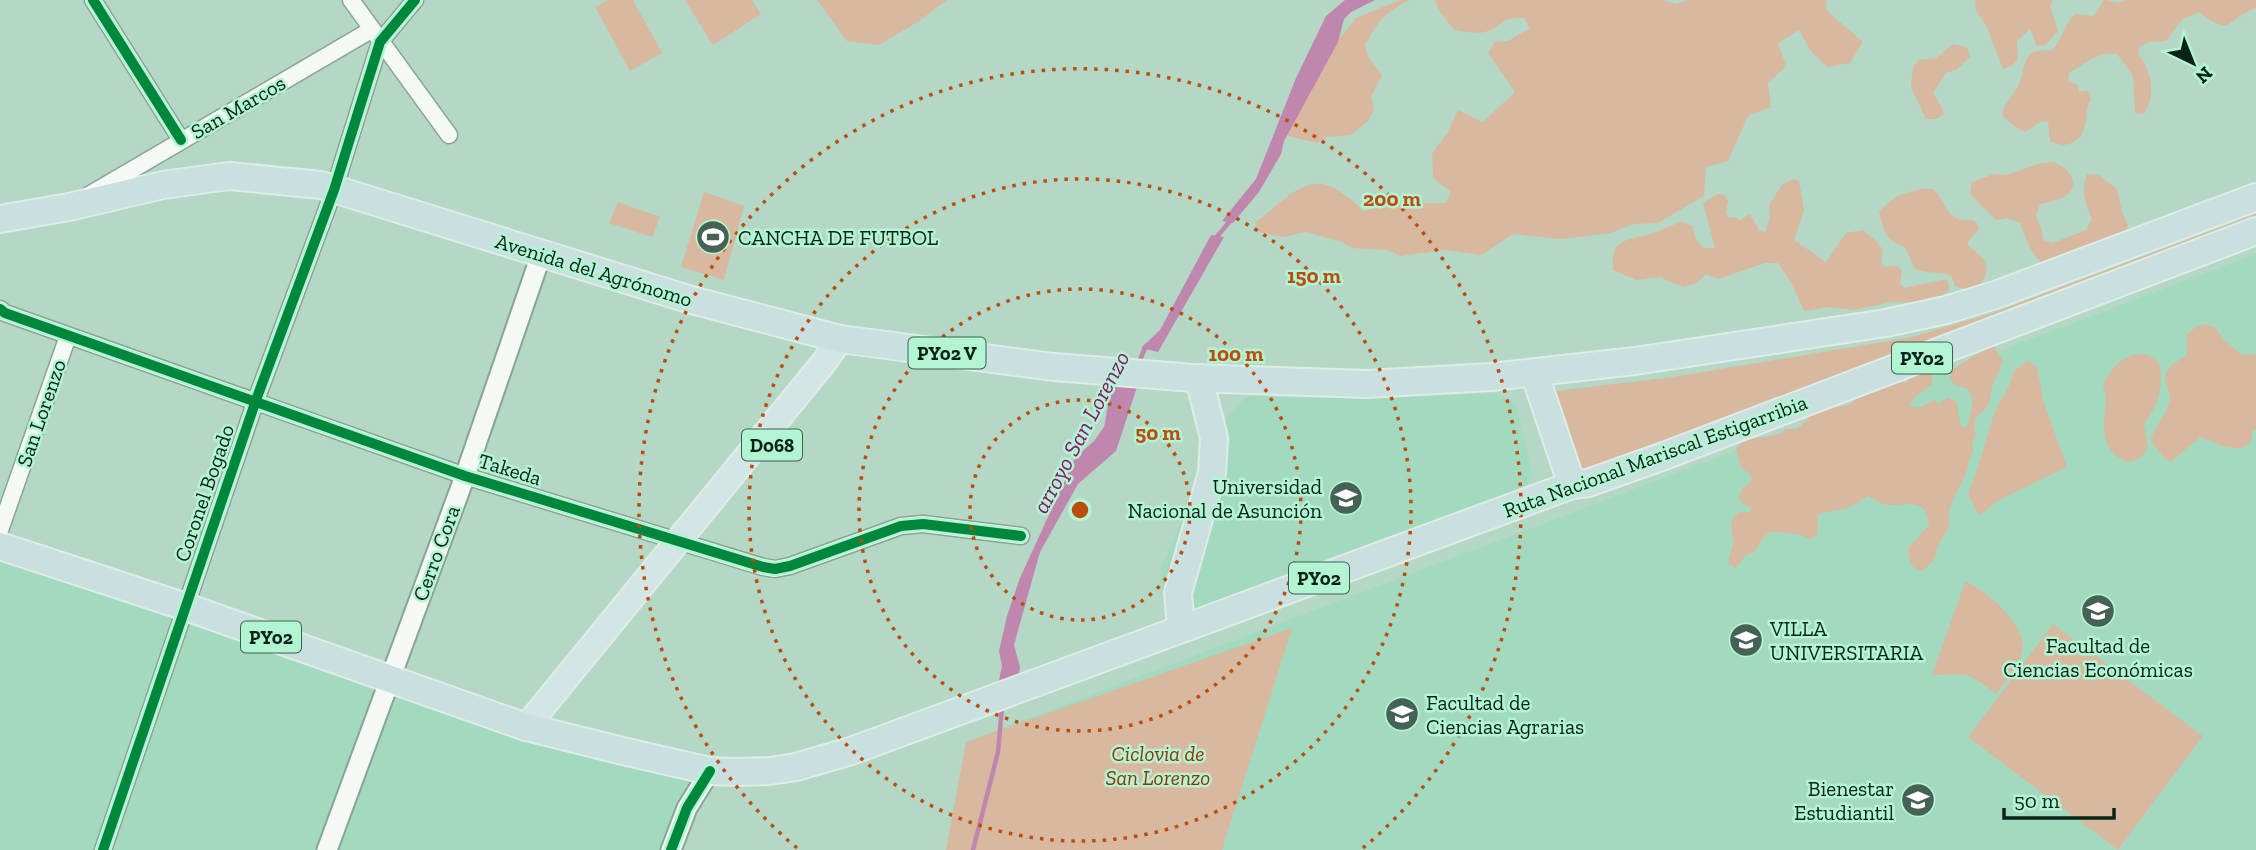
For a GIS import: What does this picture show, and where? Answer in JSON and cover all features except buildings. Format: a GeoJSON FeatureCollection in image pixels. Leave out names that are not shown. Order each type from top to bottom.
{"type":"FeatureCollection","features":[{"type":"Feature","properties":{"kind":"highway","name":"Avenida del Agrónomo"},"geometry":{"type":"LineString","coordinates":[[0,219],[69,207],[163,185],[229,176],[321,185],[688,299],[840,339],[1054,367],[1197,378]]}},
{"type":"Feature","properties":{"kind":"highway","name":"PY02"},"geometry":{"type":"LineString","coordinates":[[1197,378],[1367,384],[1492,377],[1685,355],[1823,334],[1946,310],[1998,294],[2256,198]]}},
{"type":"Feature","properties":{"kind":"highway","name":"Ruta Nacional Mariscal Estigarribia"},"geometry":{"type":"LineString","coordinates":[[710,771],[770,771],[851,751],[1572,485],[1588,483],[1651,460],[2256,231]]}},
{"type":"Feature","properties":{"kind":"highway"},"geometry":{"type":"LineString","coordinates":[[1534,372],[1572,485]]}},
{"type":"Feature","properties":{"kind":"highway"},"geometry":{"type":"LineString","coordinates":[[1181,628],[1178,593],[1212,474],[1214,438],[1197,378]]}},
{"type":"Feature","properties":{"kind":"highway","name":"PY02"},"geometry":{"type":"LineString","coordinates":[[0,546],[186,607],[534,729],[710,771]]}},
{"type":"Feature","properties":{"kind":"main road","name":"D068"},"geometry":{"type":"LineString","coordinates":[[534,729],[685,543],[840,339]]}},
{"type":"Feature","properties":{"kind":"street"},"geometry":{"type":"LineString","coordinates":[[93,0],[181,140]]}},
{"type":"Feature","properties":{"kind":"street"},"geometry":{"type":"LineString","coordinates":[[351,0],[449,135]]}},
{"type":"Feature","properties":{"kind":"street","name":"Coronel Bogado"},"geometry":{"type":"LineString","coordinates":[[103,850],[257,400],[334,190],[376,36],[415,0]]}},
{"type":"Feature","properties":{"kind":"street","name":"San Marcos"},"geometry":{"type":"LineString","coordinates":[[69,207],[181,140],[376,36]]}},
{"type":"Feature","properties":{"kind":"street","name":"Cerro Cora"},"geometry":{"type":"LineString","coordinates":[[327,850],[465,476],[541,255]]}},
{"type":"Feature","properties":{"kind":"street","name":"Takeda"},"geometry":{"type":"LineString","coordinates":[[1,311],[465,476],[775,569],[901,526],[923,524],[1021,536]]}},
{"type":"Feature","properties":{"kind":"street","name":"San Lorenzo"},"geometry":{"type":"LineString","coordinates":[[0,530],[68,336]]}},
{"type":"Feature","properties":{"kind":"street"},"geometry":{"type":"LineString","coordinates":[[671,850],[687,808],[710,771]]}},
{"type":"Feature","properties":{"kind":"shaded area"},"geometry":{"type":"Polygon","coordinates":[[[1345,0],[1375,0],[1351,12],[1344,19],[1338,42],[1259,192],[1233,223],[1222,221],[1256,179],[1296,78],[1326,16],[1345,0]]]}},
{"type":"Feature","properties":{"kind":"shaded area"},"geometry":{"type":"Polygon","coordinates":[[[1211,235],[1224,237],[1158,352],[1141,348],[1160,330],[1211,235]]]}},
{"type":"Feature","properties":{"kind":"shaded area","name":"VILLA UNIVERSITARIA"},"geometry":{"type":"Polygon","coordinates":[[[2256,254],[2256,850],[949,850],[966,742],[2256,254]]]}},
{"type":"Feature","properties":{"kind":"shaded area"},"geometry":{"type":"Polygon","coordinates":[[[1112,384],[1137,387],[1116,451],[1078,484],[1040,552],[1014,645],[1020,667],[1018,678],[998,685],[1002,666],[999,651],[1020,578],[1075,458],[1094,441],[1104,427],[1112,384]]]}},
{"type":"Feature","properties":{"kind":"shaded area","name":"Universidad Nacional de Asunción"},"geometry":{"type":"Polygon","coordinates":[[[1494,394],[1511,400],[1517,408],[1533,477],[1525,488],[1194,609],[1180,607],[1167,599],[1160,584],[1161,567],[1228,416],[1245,398],[1258,395],[1292,398],[1494,394]]]}},
{"type":"Feature","properties":{"kind":"shaded area"},"geometry":{"type":"Polygon","coordinates":[[[0,538],[704,774],[676,850],[0,850],[0,538]]]}},
{"type":"Feature","properties":{"kind":"green space"},"geometry":{"type":"Polygon","coordinates":[[[608,0],[633,0],[662,53],[630,71],[595,7],[608,0]]]}},
{"type":"Feature","properties":{"kind":"green space"},"geometry":{"type":"Polygon","coordinates":[[[685,0],[752,0],[761,14],[713,45],[685,0]]]}},
{"type":"Feature","properties":{"kind":"green space"},"geometry":{"type":"Polygon","coordinates":[[[817,0],[947,0],[879,45],[847,41],[817,0]]]}},
{"type":"Feature","properties":{"kind":"green space"},"geometry":{"type":"Polygon","coordinates":[[[1400,0],[1409,0],[1383,18],[1365,45],[1368,57],[1382,75],[1371,97],[1374,110],[1368,121],[1351,135],[1327,137],[1317,143],[1288,136],[1284,132],[1323,37],[1341,37],[1356,18],[1400,0]]]}},
{"type":"Feature","properties":{"kind":"green space"},"geometry":{"type":"Polygon","coordinates":[[[1435,0],[1663,0],[1675,4],[1689,0],[1827,0],[1826,10],[1863,42],[1850,63],[1827,67],[1811,51],[1799,30],[1778,43],[1786,66],[1768,83],[1771,107],[1748,116],[1728,161],[1706,167],[1704,196],[1658,223],[1633,224],[1611,233],[1561,239],[1513,234],[1482,255],[1446,250],[1400,256],[1388,250],[1352,248],[1342,242],[1306,232],[1283,237],[1258,232],[1255,222],[1294,192],[1314,184],[1337,190],[1363,211],[1408,200],[1446,203],[1451,192],[1433,178],[1432,154],[1448,132],[1458,110],[1483,122],[1515,92],[1488,53],[1495,42],[1508,41],[1530,28],[1524,18],[1517,18],[1484,32],[1454,30],[1435,0]]]}},
{"type":"Feature","properties":{"kind":"green space"},"geometry":{"type":"Polygon","coordinates":[[[1975,0],[2053,0],[2050,6],[2058,31],[2046,45],[2037,46],[2030,29],[2017,41],[2018,59],[2012,66],[2003,69],[1986,25],[1976,10],[1975,0]]]}},
{"type":"Feature","properties":{"kind":"green space"},"geometry":{"type":"Polygon","coordinates":[[[2104,0],[2117,3],[2125,0],[2256,0],[2256,8],[2224,25],[2199,12],[2182,20],[2166,41],[2148,42],[2140,46],[2138,54],[2147,67],[2151,83],[2150,99],[2144,114],[2135,113],[2133,76],[2117,54],[2103,54],[2069,73],[2068,82],[2077,84],[2079,92],[2087,90],[2091,99],[2083,132],[2076,141],[2061,145],[2050,141],[2048,121],[2040,122],[2025,132],[2017,128],[2002,115],[2006,103],[2018,86],[2029,55],[2041,50],[2051,51],[2075,14],[2094,16],[2104,0]]]}},
{"type":"Feature","properties":{"kind":"green space"},"geometry":{"type":"Polygon","coordinates":[[[1954,44],[1967,48],[1970,57],[1956,70],[1946,73],[1933,93],[1944,114],[1936,119],[1926,119],[1911,87],[1913,68],[1918,60],[1936,58],[1954,44]]]}},
{"type":"Feature","properties":{"kind":"green space"},"geometry":{"type":"Polygon","coordinates":[[[2053,162],[2069,173],[2073,183],[2072,189],[2062,198],[2040,204],[2036,216],[2043,240],[2053,243],[2086,230],[2092,219],[2085,196],[2087,174],[2098,175],[2117,189],[2128,225],[2124,237],[2111,235],[2106,238],[2098,255],[2063,256],[2043,264],[2031,250],[2020,223],[2008,218],[1996,220],[1970,194],[1972,182],[1994,174],[2007,175],[2041,163],[2053,162]]]}},
{"type":"Feature","properties":{"kind":"green space"},"geometry":{"type":"Polygon","coordinates":[[[1793,179],[1799,181],[1804,210],[1794,240],[1826,262],[1846,233],[1863,230],[1883,250],[1881,263],[1885,267],[1897,266],[1902,270],[1900,283],[1904,288],[1947,279],[1950,290],[1916,303],[1891,302],[1854,310],[1829,307],[1804,311],[1792,284],[1778,263],[1765,263],[1718,279],[1706,274],[1696,283],[1685,287],[1661,277],[1636,280],[1613,270],[1614,251],[1622,242],[1682,221],[1693,227],[1696,240],[1704,248],[1715,248],[1703,203],[1718,194],[1724,195],[1728,200],[1726,213],[1729,218],[1740,220],[1750,214],[1759,230],[1765,232],[1770,217],[1769,205],[1782,185],[1793,179]]]}},
{"type":"Feature","properties":{"kind":"green space"},"geometry":{"type":"Polygon","coordinates":[[[1920,189],[1933,189],[1957,219],[1973,220],[1977,223],[1979,229],[1967,243],[1982,258],[1987,269],[1972,292],[1955,286],[1951,275],[1915,269],[1905,247],[1886,234],[1879,211],[1897,196],[1920,189]]]}},
{"type":"Feature","properties":{"kind":"green space","name":"CANCHA DE FUTBOL"},"geometry":{"type":"Polygon","coordinates":[[[704,192],[744,206],[724,280],[681,267],[704,192]]]}},
{"type":"Feature","properties":{"kind":"green space"},"geometry":{"type":"Polygon","coordinates":[[[618,202],[660,217],[652,237],[609,223],[618,202]]]}},
{"type":"Feature","properties":{"kind":"green space"},"geometry":{"type":"Polygon","coordinates":[[[2256,214],[1573,476],[1549,394],[1556,391],[1673,377],[1912,337],[1993,313],[2256,214]]]}},
{"type":"Feature","properties":{"kind":"green space"},"geometry":{"type":"Polygon","coordinates":[[[2204,324],[2215,327],[2225,341],[2243,355],[2256,354],[2256,429],[2253,430],[2251,442],[2241,449],[2223,446],[2200,437],[2172,461],[2166,460],[2151,441],[2169,404],[2165,375],[2171,365],[2186,356],[2188,334],[2204,324]]]}},
{"type":"Feature","properties":{"kind":"green space"},"geometry":{"type":"Polygon","coordinates":[[[1993,345],[2003,361],[1992,387],[1988,406],[1974,423],[1976,436],[1972,443],[1973,452],[1951,505],[1947,530],[1930,565],[1921,571],[1917,570],[1908,556],[1908,548],[1929,525],[1923,508],[1912,504],[1883,504],[1868,496],[1849,508],[1819,514],[1816,537],[1809,539],[1795,534],[1770,533],[1764,537],[1755,552],[1746,555],[1736,568],[1729,564],[1733,545],[1733,519],[1740,512],[1747,513],[1752,508],[1741,503],[1739,497],[1742,489],[1752,481],[1750,475],[1741,467],[1736,448],[1746,440],[1780,434],[1785,429],[1797,429],[1814,413],[1851,404],[1863,393],[1889,384],[1907,382],[1912,374],[1928,369],[1932,372],[1932,384],[1913,399],[1910,406],[1918,408],[1935,400],[1938,404],[1948,398],[1956,401],[1961,426],[1967,427],[1972,397],[1967,388],[1953,384],[1950,375],[1954,368],[1993,345]]]}},
{"type":"Feature","properties":{"kind":"green space"},"geometry":{"type":"Polygon","coordinates":[[[2137,354],[2149,355],[2158,362],[2161,387],[2153,411],[2144,424],[2148,447],[2141,458],[2130,462],[2113,453],[2105,438],[2106,400],[2103,385],[2116,365],[2137,354]]]}},
{"type":"Feature","properties":{"kind":"green space"},"geometry":{"type":"Polygon","coordinates":[[[2027,361],[2037,367],[2043,400],[2067,467],[1999,500],[1979,516],[1969,496],[1969,490],[1995,411],[2010,384],[2013,372],[2027,361]]]}},
{"type":"Feature","properties":{"kind":"green space"},"geometry":{"type":"Polygon","coordinates":[[[1965,582],[1982,591],[2002,608],[2022,637],[2023,646],[2019,660],[1996,694],[1967,675],[1932,675],[1965,582]]]}},
{"type":"Feature","properties":{"kind":"green space"},"geometry":{"type":"Polygon","coordinates":[[[2053,624],[2203,736],[2118,850],[1968,737],[2053,624]]]}},
{"type":"Feature","properties":{"kind":"green space","name":"Ciclovia de San Lorenzo"},"geometry":{"type":"Polygon","coordinates":[[[1292,628],[1222,850],[946,850],[966,742],[1292,628]]]}},
{"type":"Feature","properties":{"kind":"waterway","name":"arroyo San Lorenzo"},"geometry":{"type":"LineString","coordinates":[[1214,240],[1231,220]]}},
{"type":"Feature","properties":{"kind":"waterway","name":"arroyo San Lorenzo"},"geometry":{"type":"LineString","coordinates":[[1138,364],[1146,346]]}},
{"type":"Feature","properties":{"kind":"waterway","name":"arroyo San Lorenzo"},"geometry":{"type":"LineString","coordinates":[[973,850],[998,752],[1002,707]]}},
{"type":"Feature","properties":{"kind":"cycle path"},"geometry":{"type":"LineString","coordinates":[[93,0],[181,140]]}},
{"type":"Feature","properties":{"kind":"cycle path"},"geometry":{"type":"LineString","coordinates":[[103,850],[256,400],[334,190],[380,42],[415,0]]}},
{"type":"Feature","properties":{"kind":"cycle path"},"geometry":{"type":"LineString","coordinates":[[0,309],[465,476],[763,567],[775,569],[790,566],[901,526],[923,524],[1021,536]]}},
{"type":"Feature","properties":{"kind":"cycle path"},"geometry":{"type":"LineString","coordinates":[[671,850],[687,808],[710,771]]}},
{"type":"Feature","properties":{"kind":"place","name":"CANCHA DE FUTBOL"},"geometry":{"type":"Point","coordinates":[713,237]}},
{"type":"Feature","properties":{"kind":"place","name":"Universidad Nacional de Asunción"},"geometry":{"type":"Point","coordinates":[1346,498]}},
{"type":"Feature","properties":{"kind":"place","name":"Facultad de Ciencias Económicas"},"geometry":{"type":"Point","coordinates":[2098,611]}},
{"type":"Feature","properties":{"kind":"place","name":"VILLA UNIVERSITARIA"},"geometry":{"type":"Point","coordinates":[1746,640]}},
{"type":"Feature","properties":{"kind":"place","name":"Facultad de Ciencias Agrarias"},"geometry":{"type":"Point","coordinates":[1402,714]}},
{"type":"Feature","properties":{"kind":"place","name":"Bienestar Estudiantil"},"geometry":{"type":"Point","coordinates":[1918,800]}}]}
